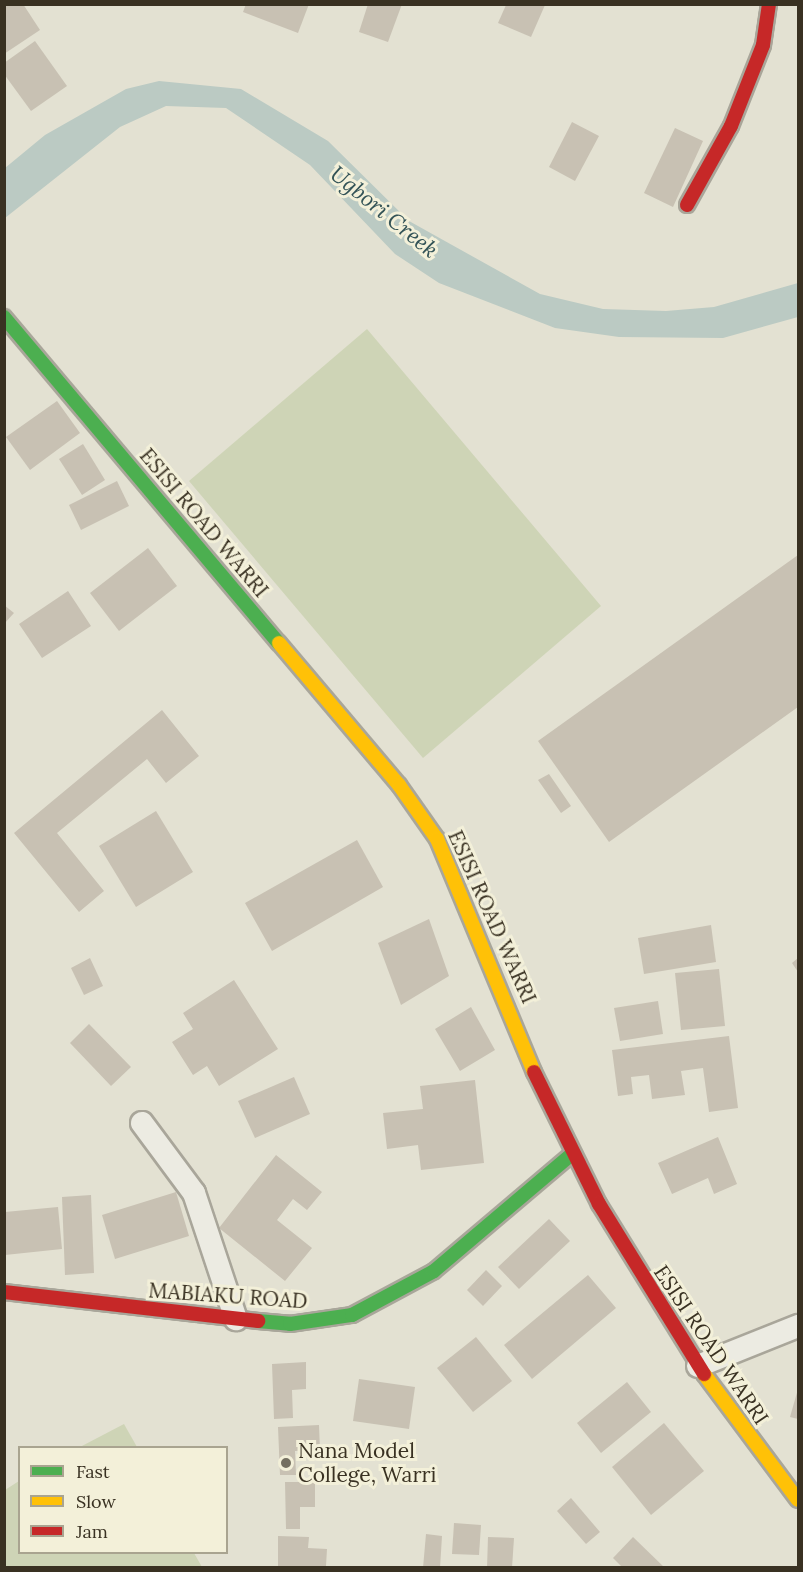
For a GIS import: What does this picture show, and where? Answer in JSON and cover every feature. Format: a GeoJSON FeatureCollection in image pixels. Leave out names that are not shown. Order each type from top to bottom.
{"type":"FeatureCollection","features":[{"type":"Feature","properties":{"kind":"street"},"geometry":{"type":"LineString","coordinates":[[687,205],[731,126],[763,45],[769,4]]}},
{"type":"Feature","properties":{"kind":"street","name":"ESISI ROAD WARRI"},"geometry":{"type":"LineString","coordinates":[[4,317],[399,785],[437,839],[573,1153],[639,1276],[698,1366],[798,1500]]}},
{"type":"Feature","properties":{"kind":"street"},"geometry":{"type":"LineString","coordinates":[[142,1123],[194,1193],[236,1319]]}},
{"type":"Feature","properties":{"kind":"street","name":"MABIAKU ROAD"},"geometry":{"type":"LineString","coordinates":[[4,1292],[236,1319],[315,1323],[377,1305],[435,1271],[573,1153]]}},
{"type":"Feature","properties":{"kind":"street"},"geometry":{"type":"LineString","coordinates":[[698,1366],[798,1326]]}},
{"type":"Feature","properties":{"kind":"green space"},"geometry":{"type":"Polygon","coordinates":[[[367,329],[601,606],[423,758],[189,481],[367,329]]]}},
{"type":"Feature","properties":{"kind":"green space"},"geometry":{"type":"Polygon","coordinates":[[[124,1424],[136,1446],[82,1446],[124,1424]]]}},
{"type":"Feature","properties":{"kind":"green space"},"geometry":{"type":"Polygon","coordinates":[[[18,1482],[18,1554],[195,1554],[202,1567],[5,1567],[5,1490],[18,1482]]]}},
{"type":"Feature","properties":{"kind":"water","name":"Ugbori Creek"},"geometry":{"type":"Polygon","coordinates":[[[159,81],[241,89],[328,141],[409,221],[540,294],[603,309],[666,311],[714,307],[798,283],[798,317],[723,338],[619,337],[555,328],[439,283],[395,254],[310,165],[226,108],[166,106],[120,127],[5,218],[5,168],[45,135],[126,89],[159,81]]]}},
{"type":"Feature","properties":{"kind":"building"},"geometry":{"type":"Polygon","coordinates":[[[4,4],[23,4],[40,30],[4,54],[4,4]]]}},
{"type":"Feature","properties":{"kind":"building"},"geometry":{"type":"Polygon","coordinates":[[[246,4],[309,4],[298,33],[243,12],[246,4]]]}},
{"type":"Feature","properties":{"kind":"building"},"geometry":{"type":"Polygon","coordinates":[[[368,4],[402,4],[388,42],[359,32],[368,4]]]}},
{"type":"Feature","properties":{"kind":"building"},"geometry":{"type":"Polygon","coordinates":[[[506,5],[545,5],[531,37],[498,23],[506,5]]]}},
{"type":"Feature","properties":{"kind":"building"},"geometry":{"type":"Polygon","coordinates":[[[35,41],[67,86],[31,111],[4,74],[4,63],[35,41]]]}},
{"type":"Feature","properties":{"kind":"building"},"geometry":{"type":"Polygon","coordinates":[[[572,122],[599,136],[575,181],[549,167],[572,122]]]}},
{"type":"Feature","properties":{"kind":"building"},"geometry":{"type":"Polygon","coordinates":[[[675,128],[703,141],[673,207],[644,193],[675,128]]]}},
{"type":"Feature","properties":{"kind":"building"},"geometry":{"type":"Polygon","coordinates":[[[57,401],[80,433],[30,470],[6,437],[57,401]]]}},
{"type":"Feature","properties":{"kind":"building"},"geometry":{"type":"Polygon","coordinates":[[[83,444],[105,480],[82,495],[59,459],[83,444]]]}},
{"type":"Feature","properties":{"kind":"building"},"geometry":{"type":"Polygon","coordinates":[[[117,481],[129,506],[81,530],[69,505],[117,481]]]}},
{"type":"Feature","properties":{"kind":"building"},"geometry":{"type":"Polygon","coordinates":[[[148,548],[177,586],[119,631],[90,593],[148,548]]]}},
{"type":"Feature","properties":{"kind":"building"},"geometry":{"type":"Polygon","coordinates":[[[798,555],[798,707],[609,842],[538,741],[798,555]]]}},
{"type":"Feature","properties":{"kind":"building"},"geometry":{"type":"Polygon","coordinates":[[[68,591],[91,626],[42,658],[19,624],[68,591]]]}},
{"type":"Feature","properties":{"kind":"building"},"geometry":{"type":"Polygon","coordinates":[[[4,605],[14,613],[4,624],[4,605]]]}},
{"type":"Feature","properties":{"kind":"building"},"geometry":{"type":"Polygon","coordinates":[[[162,710],[199,756],[166,783],[147,759],[57,833],[104,891],[79,912],[14,833],[162,710]]]}},
{"type":"Feature","properties":{"kind":"building"},"geometry":{"type":"Polygon","coordinates":[[[549,774],[571,806],[561,813],[538,780],[549,774]]]}},
{"type":"Feature","properties":{"kind":"building"},"geometry":{"type":"Polygon","coordinates":[[[156,811],[193,872],[136,907],[99,846],[156,811]]]}},
{"type":"Feature","properties":{"kind":"building"},"geometry":{"type":"Polygon","coordinates":[[[357,840],[383,887],[272,951],[245,903],[357,840]]]}},
{"type":"Feature","properties":{"kind":"building"},"geometry":{"type":"Polygon","coordinates":[[[429,919],[449,976],[401,1005],[378,943],[429,919]]]}},
{"type":"Feature","properties":{"kind":"building"},"geometry":{"type":"Polygon","coordinates":[[[711,925],[716,962],[644,974],[638,938],[711,925]]]}},
{"type":"Feature","properties":{"kind":"building"},"geometry":{"type":"Polygon","coordinates":[[[90,958],[103,986],[84,995],[71,968],[90,958]]]}},
{"type":"Feature","properties":{"kind":"building"},"geometry":{"type":"Polygon","coordinates":[[[798,958],[798,972],[792,963],[798,958]]]}},
{"type":"Feature","properties":{"kind":"building"},"geometry":{"type":"Polygon","coordinates":[[[719,969],[725,1026],[681,1030],[675,973],[719,969]]]}},
{"type":"Feature","properties":{"kind":"building"},"geometry":{"type":"Polygon","coordinates":[[[234,980],[278,1049],[219,1086],[207,1066],[193,1075],[172,1042],[193,1029],[183,1013],[234,980]]]}},
{"type":"Feature","properties":{"kind":"building"},"geometry":{"type":"Polygon","coordinates":[[[658,1001],[663,1034],[620,1041],[614,1008],[658,1001]]]}},
{"type":"Feature","properties":{"kind":"building"},"geometry":{"type":"Polygon","coordinates":[[[471,1007],[495,1050],[460,1071],[435,1029],[471,1007]]]}},
{"type":"Feature","properties":{"kind":"building"},"geometry":{"type":"Polygon","coordinates":[[[89,1024],[131,1067],[111,1086],[70,1043],[89,1024]]]}},
{"type":"Feature","properties":{"kind":"building"},"geometry":{"type":"Polygon","coordinates":[[[729,1036],[738,1108],[709,1112],[703,1068],[681,1071],[685,1095],[652,1099],[649,1075],[631,1077],[633,1094],[618,1096],[612,1050],[729,1036]]]}},
{"type":"Feature","properties":{"kind":"building"},"geometry":{"type":"Polygon","coordinates":[[[294,1077],[310,1114],[255,1138],[238,1101],[294,1077]]]}},
{"type":"Feature","properties":{"kind":"building"},"geometry":{"type":"Polygon","coordinates":[[[475,1080],[484,1163],[421,1170],[418,1145],[387,1149],[383,1113],[423,1109],[420,1086],[475,1080]]]}},
{"type":"Feature","properties":{"kind":"building"},"geometry":{"type":"Polygon","coordinates":[[[718,1137],[737,1184],[714,1194],[708,1178],[672,1194],[658,1163],[718,1137]]]}},
{"type":"Feature","properties":{"kind":"building"},"geometry":{"type":"Polygon","coordinates":[[[276,1155],[322,1192],[307,1210],[293,1199],[277,1220],[312,1248],[285,1281],[219,1228],[276,1155]]]}},
{"type":"Feature","properties":{"kind":"building"},"geometry":{"type":"Polygon","coordinates":[[[176,1192],[189,1236],[115,1259],[102,1215],[176,1192]]]}},
{"type":"Feature","properties":{"kind":"building"},"geometry":{"type":"Polygon","coordinates":[[[91,1195],[94,1273],[65,1275],[62,1197],[91,1195]]]}},
{"type":"Feature","properties":{"kind":"building"},"geometry":{"type":"Polygon","coordinates":[[[58,1207],[62,1249],[5,1255],[5,1212],[58,1207]]]}},
{"type":"Feature","properties":{"kind":"building"},"geometry":{"type":"Polygon","coordinates":[[[549,1219],[570,1241],[519,1289],[498,1267],[549,1219]]]}},
{"type":"Feature","properties":{"kind":"building"},"geometry":{"type":"Polygon","coordinates":[[[486,1270],[502,1286],[483,1306],[467,1290],[486,1270]]]}},
{"type":"Feature","properties":{"kind":"building"},"geometry":{"type":"Polygon","coordinates":[[[588,1275],[616,1308],[532,1379],[504,1345],[588,1275]]]}},
{"type":"Feature","properties":{"kind":"building"},"geometry":{"type":"Polygon","coordinates":[[[476,1337],[512,1381],[473,1412],[437,1368],[476,1337]]]}},
{"type":"Feature","properties":{"kind":"building"},"geometry":{"type":"Polygon","coordinates":[[[306,1362],[306,1389],[292,1390],[293,1418],[274,1419],[272,1364],[306,1362]]]}},
{"type":"Feature","properties":{"kind":"building"},"geometry":{"type":"Polygon","coordinates":[[[359,1379],[415,1387],[409,1429],[353,1421],[359,1379]]]}},
{"type":"Feature","properties":{"kind":"building"},"geometry":{"type":"Polygon","coordinates":[[[627,1382],[651,1412],[601,1453],[577,1423],[627,1382]]]}},
{"type":"Feature","properties":{"kind":"building"},"geometry":{"type":"Polygon","coordinates":[[[798,1389],[798,1419],[790,1417],[798,1389]]]}},
{"type":"Feature","properties":{"kind":"building"},"geometry":{"type":"Polygon","coordinates":[[[664,1423],[704,1471],[651,1515],[612,1467],[664,1423]]]}},
{"type":"Feature","properties":{"kind":"building"},"geometry":{"type":"Polygon","coordinates":[[[319,1425],[320,1450],[295,1451],[296,1475],[280,1475],[278,1427],[319,1425]]]}},
{"type":"Feature","properties":{"kind":"building"},"geometry":{"type":"Polygon","coordinates":[[[285,1482],[315,1482],[315,1507],[300,1507],[300,1529],[286,1529],[285,1482]]]}},
{"type":"Feature","properties":{"kind":"building"},"geometry":{"type":"Polygon","coordinates":[[[571,1498],[600,1532],[586,1544],[557,1511],[571,1498]]]}},
{"type":"Feature","properties":{"kind":"building"},"geometry":{"type":"Polygon","coordinates":[[[454,1523],[481,1525],[479,1555],[452,1554],[454,1523]]]}},
{"type":"Feature","properties":{"kind":"building"},"geometry":{"type":"Polygon","coordinates":[[[426,1534],[442,1536],[440,1568],[423,1568],[426,1534]]]}},
{"type":"Feature","properties":{"kind":"building"},"geometry":{"type":"Polygon","coordinates":[[[278,1536],[309,1537],[308,1548],[327,1549],[326,1566],[278,1568],[278,1536]]]}},
{"type":"Feature","properties":{"kind":"building"},"geometry":{"type":"Polygon","coordinates":[[[488,1537],[514,1538],[512,1568],[487,1568],[488,1537]]]}},
{"type":"Feature","properties":{"kind":"building"},"geometry":{"type":"Polygon","coordinates":[[[633,1537],[665,1568],[623,1568],[613,1558],[633,1537]]]}},
{"type":"Feature","properties":{"kind":"traffic: fast"},"geometry":{"type":"LineString","coordinates":[[4,317],[279,643]]}},
{"type":"Feature","properties":{"kind":"traffic: fast"},"geometry":{"type":"LineString","coordinates":[[258,1321],[290,1324],[352,1315],[434,1271],[573,1153]]}},
{"type":"Feature","properties":{"kind":"traffic: slow"},"geometry":{"type":"LineString","coordinates":[[279,643],[399,785],[437,839],[534,1072]]}},
{"type":"Feature","properties":{"kind":"traffic: slow"},"geometry":{"type":"LineString","coordinates":[[704,1374],[798,1500]]}},
{"type":"Feature","properties":{"kind":"traffic: jam"},"geometry":{"type":"LineString","coordinates":[[687,205],[731,126],[763,45],[769,4]]}},
{"type":"Feature","properties":{"kind":"traffic: jam"},"geometry":{"type":"LineString","coordinates":[[534,1072],[599,1204],[704,1374]]}},
{"type":"Feature","properties":{"kind":"traffic: jam"},"geometry":{"type":"LineString","coordinates":[[4,1292],[258,1321]]}},
{"type":"Feature","properties":{"kind":"place","name":"Nana Model College, Warri"},"geometry":{"type":"Point","coordinates":[286,1463]}}]}
